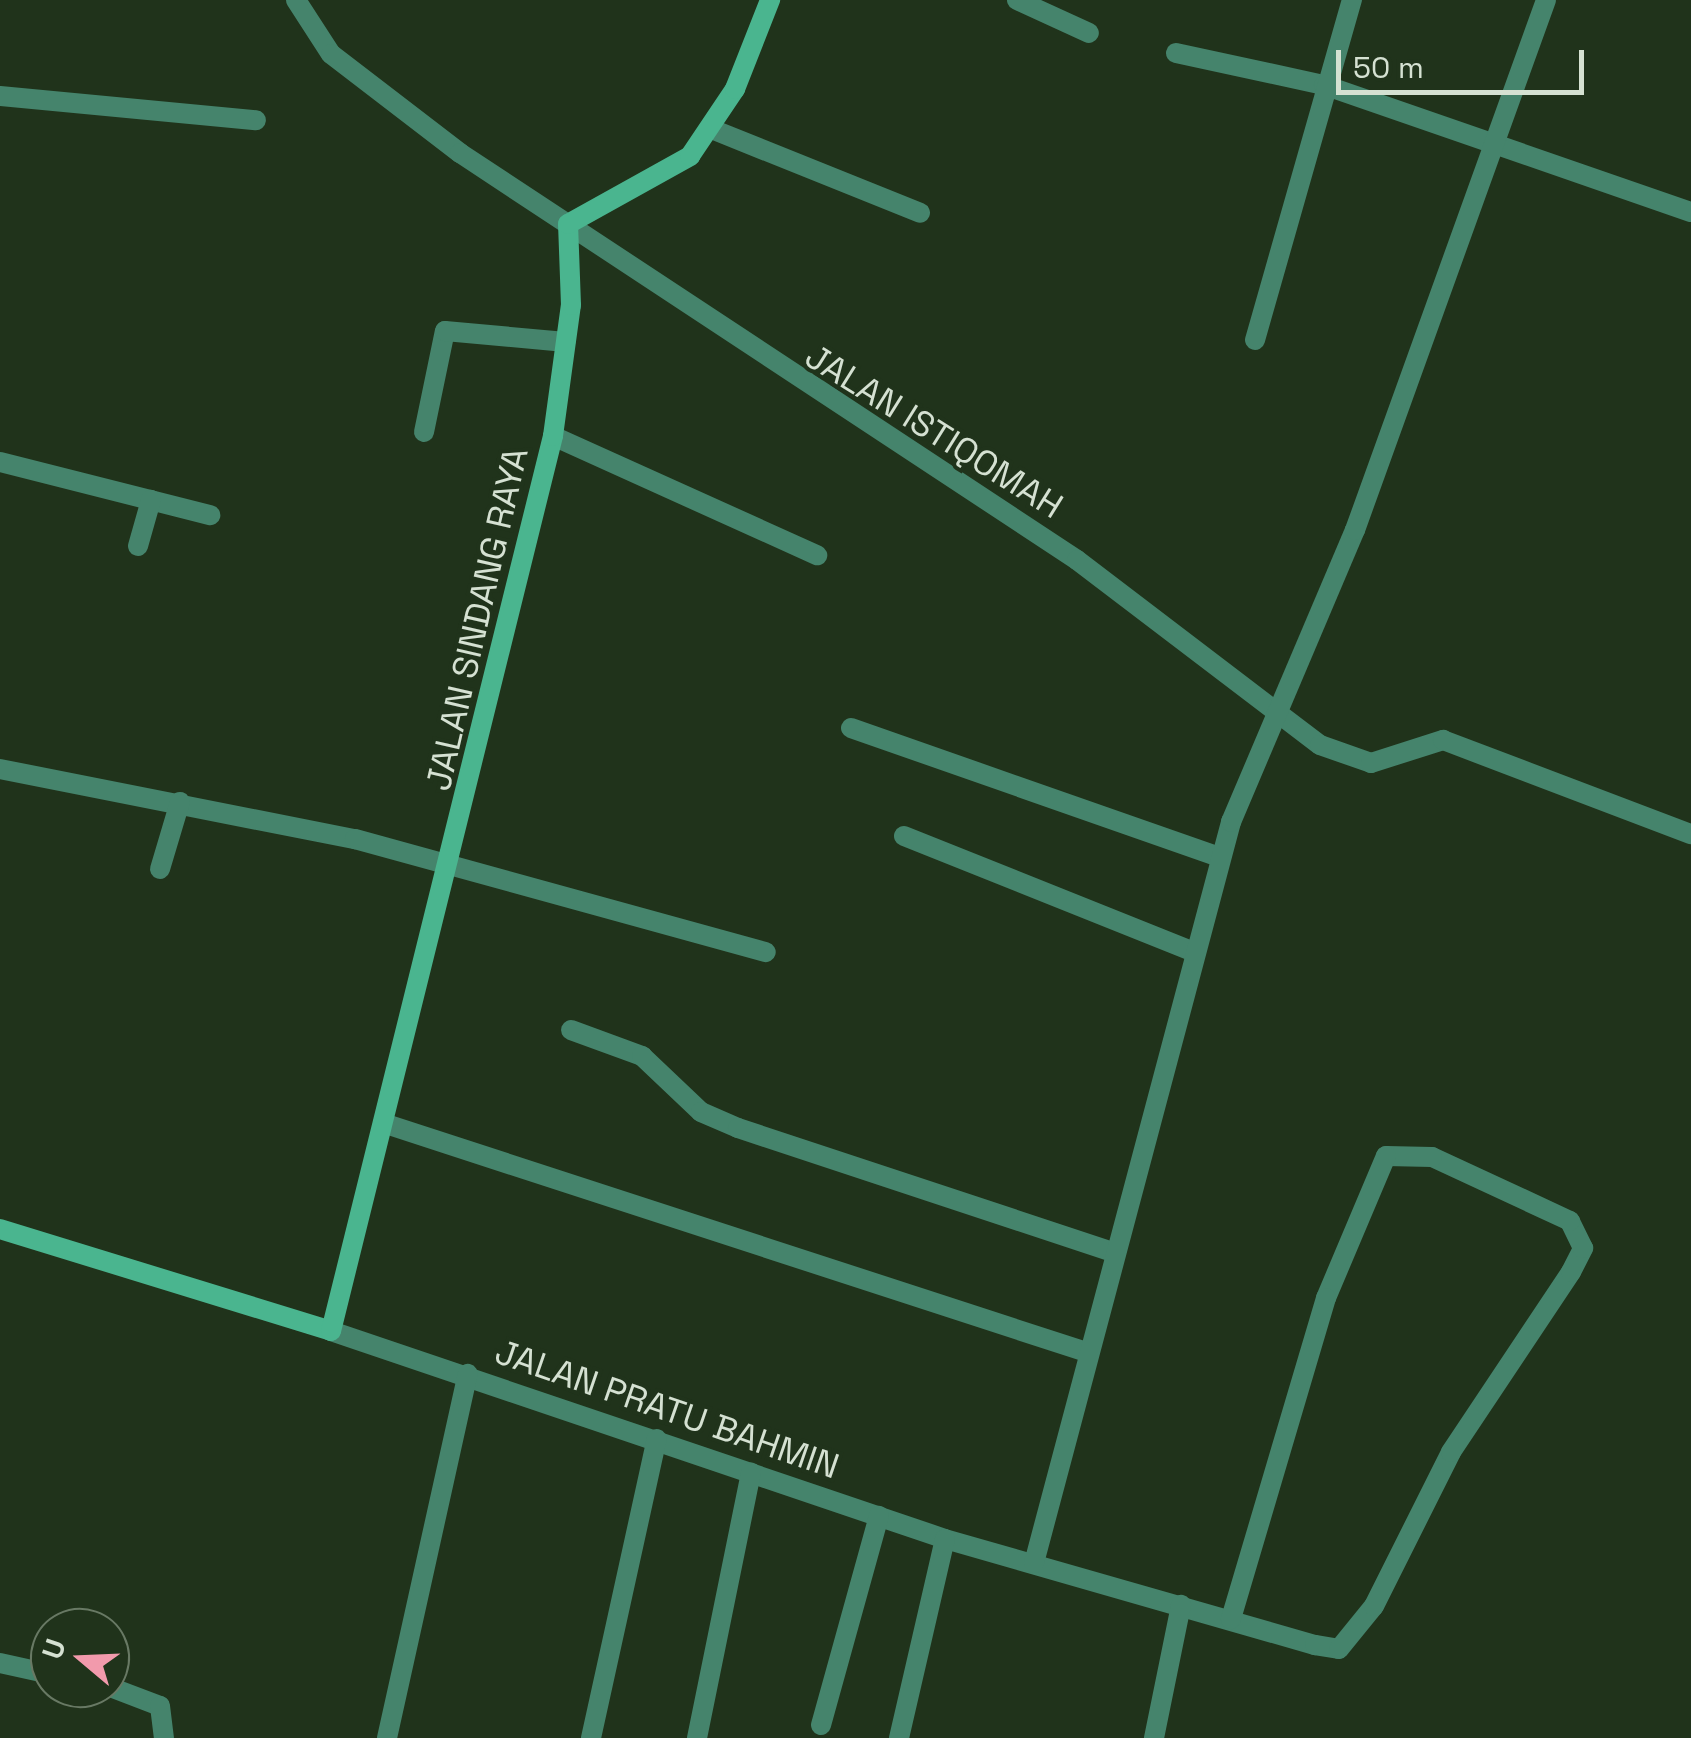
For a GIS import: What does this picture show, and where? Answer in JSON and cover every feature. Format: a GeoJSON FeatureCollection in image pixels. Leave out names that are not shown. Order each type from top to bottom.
{"type":"FeatureCollection","features":[{"type":"Feature","properties":{"kind":"street","name":"JALAN ISTIQOMAH"},"geometry":{"type":"LineString","coordinates":[[296,0],[331,54],[568,224],[1077,560],[1280,717],[1371,763],[1442,740],[1691,834]]}},
{"type":"Feature","properties":{"kind":"street"},"geometry":{"type":"LineString","coordinates":[[568,224],[690,156],[714,130],[770,0]]}},
{"type":"Feature","properties":{"kind":"street"},"geometry":{"type":"LineString","coordinates":[[1017,0],[1088,33]]}},
{"type":"Feature","properties":{"kind":"street"},"geometry":{"type":"LineString","coordinates":[[1255,340],[1324,85],[1352,0]]}},
{"type":"Feature","properties":{"kind":"street"},"geometry":{"type":"LineString","coordinates":[[1034,1563],[1111,1250],[1220,856],[1280,717],[1490,142],[1546,0]]}},
{"type":"Feature","properties":{"kind":"street"},"geometry":{"type":"LineString","coordinates":[[1176,54],[1324,85],[1691,212]]}},
{"type":"Feature","properties":{"kind":"street"},"geometry":{"type":"LineString","coordinates":[[0,96],[256,120]]}},
{"type":"Feature","properties":{"kind":"street"},"geometry":{"type":"LineString","coordinates":[[714,130],[920,212]]}},
{"type":"Feature","properties":{"kind":"street","name":"JALAN SINDANG RAYA"},"geometry":{"type":"LineString","coordinates":[[331,1331],[451,864],[553,436],[566,342],[568,224]]}},
{"type":"Feature","properties":{"kind":"street"},"geometry":{"type":"LineString","coordinates":[[424,432],[445,330],[566,342]]}},
{"type":"Feature","properties":{"kind":"street"},"geometry":{"type":"LineString","coordinates":[[553,436],[817,555]]}},
{"type":"Feature","properties":{"kind":"street"},"geometry":{"type":"LineString","coordinates":[[0,462],[210,514]]}},
{"type":"Feature","properties":{"kind":"street"},"geometry":{"type":"LineString","coordinates":[[138,546],[151,500]]}},
{"type":"Feature","properties":{"kind":"street"},"geometry":{"type":"LineString","coordinates":[[851,728],[1220,856]]}},
{"type":"Feature","properties":{"kind":"street"},"geometry":{"type":"LineString","coordinates":[[0,768],[180,802],[451,864],[766,952]]}},
{"type":"Feature","properties":{"kind":"street"},"geometry":{"type":"LineString","coordinates":[[160,869],[180,802]]}},
{"type":"Feature","properties":{"kind":"street"},"geometry":{"type":"LineString","coordinates":[[904,836],[1191,951]]}},
{"type":"Feature","properties":{"kind":"street"},"geometry":{"type":"LineString","coordinates":[[571,1030],[642,1056],[701,1112],[738,1128],[1111,1250]]}},
{"type":"Feature","properties":{"kind":"street"},"geometry":{"type":"LineString","coordinates":[[383,1123],[1086,1352]]}},
{"type":"Feature","properties":{"kind":"street","name":"JALAN PRATU BAHMIN"},"geometry":{"type":"LineString","coordinates":[[0,1229],[468,1374],[945,1538],[1315,1645],[1351,1642],[1450,1452],[1583,1248],[1570,1221],[1525,1193],[1432,1157],[1386,1156],[1368,1180],[1231,1620]]}},
{"type":"Feature","properties":{"kind":"street"},"geometry":{"type":"LineString","coordinates":[[388,1738],[468,1374]]}},
{"type":"Feature","properties":{"kind":"street"},"geometry":{"type":"LineString","coordinates":[[591,1738],[656,1439]]}},
{"type":"Feature","properties":{"kind":"street"},"geometry":{"type":"LineString","coordinates":[[697,1738],[752,1472]]}},
{"type":"Feature","properties":{"kind":"street"},"geometry":{"type":"LineString","coordinates":[[821,1725],[879,1516]]}},
{"type":"Feature","properties":{"kind":"street"},"geometry":{"type":"LineString","coordinates":[[899,1738],[945,1538]]}},
{"type":"Feature","properties":{"kind":"street"},"geometry":{"type":"LineString","coordinates":[[1154,1738],[1181,1605]]}},
{"type":"Feature","properties":{"kind":"street"},"geometry":{"type":"LineString","coordinates":[[0,1663],[30,1670]]}},
{"type":"Feature","properties":{"kind":"street"},"geometry":{"type":"LineString","coordinates":[[130,1695],[160,1706],[164,1738]]}}]}
